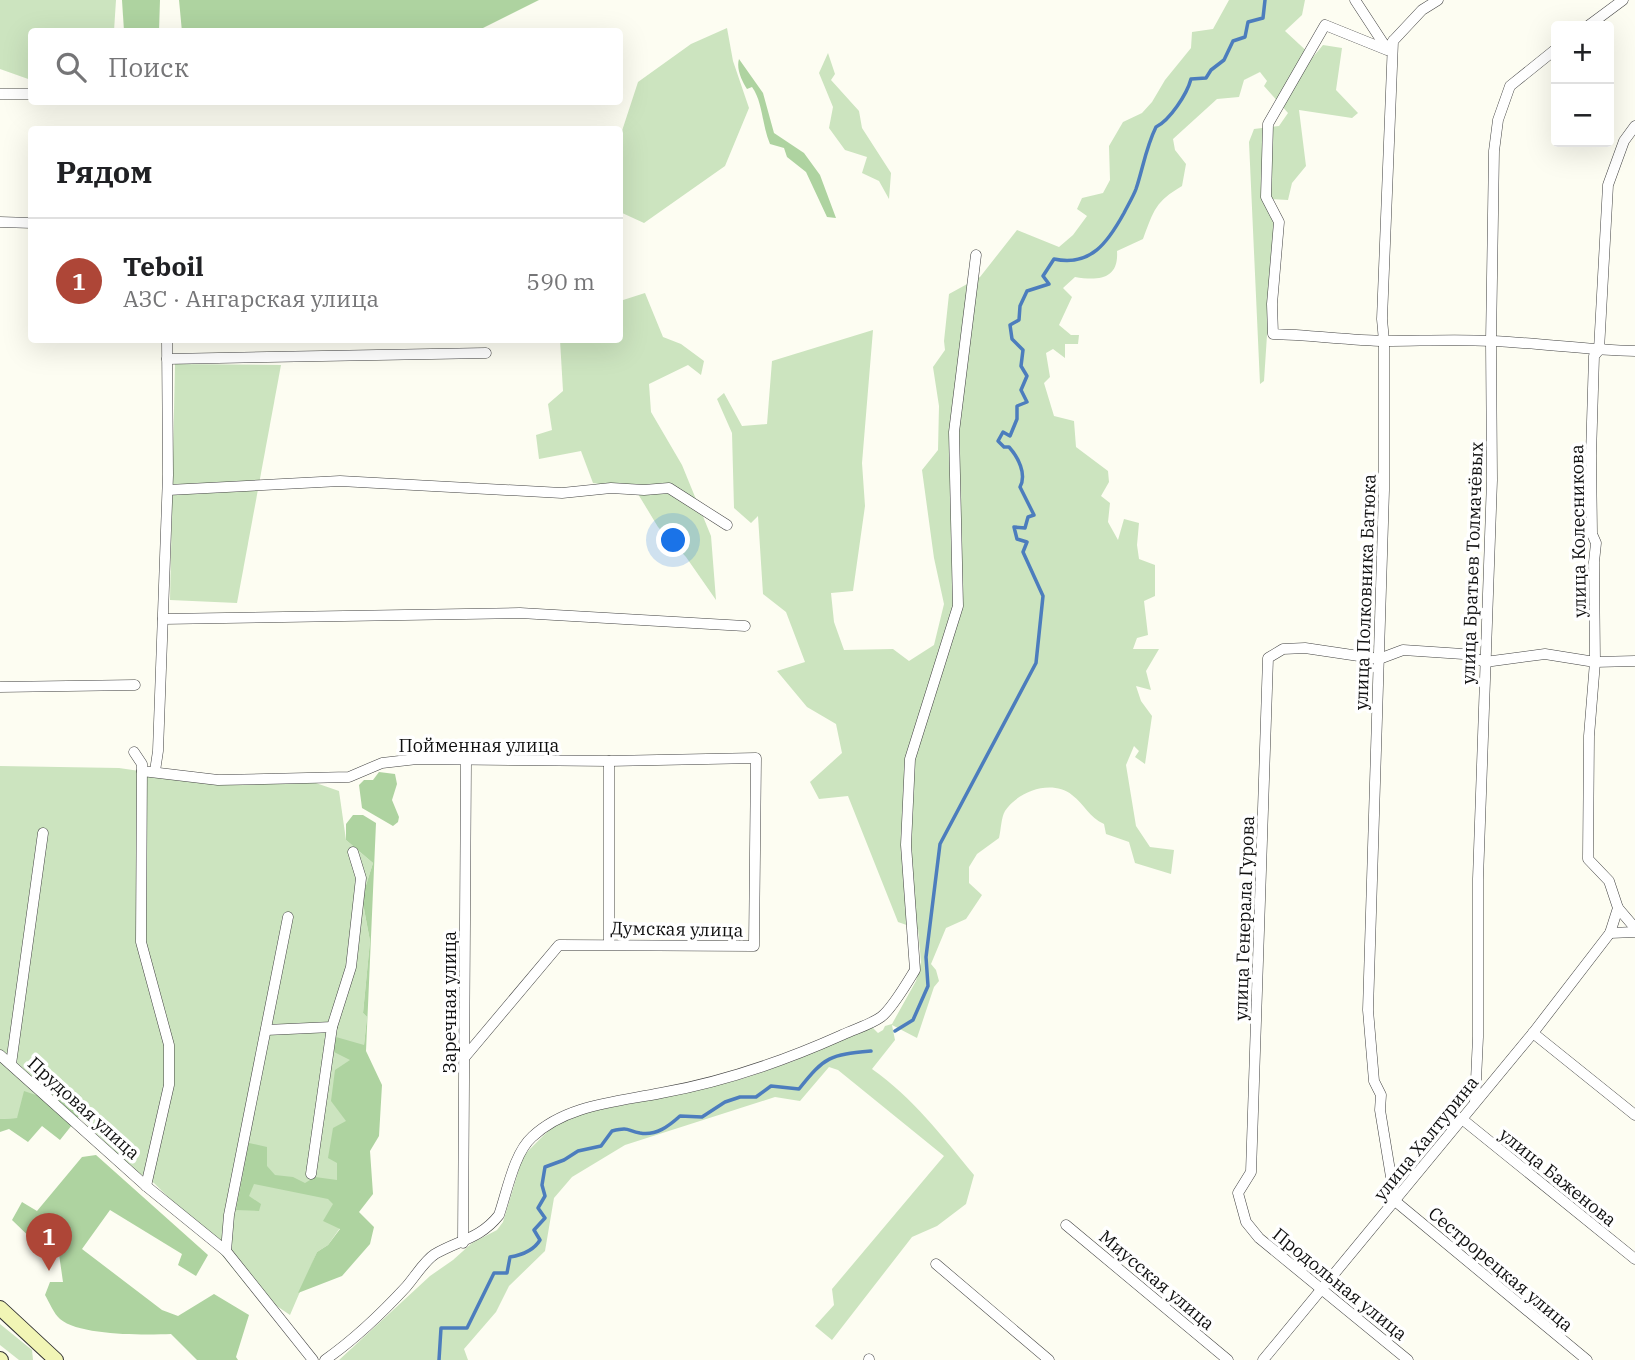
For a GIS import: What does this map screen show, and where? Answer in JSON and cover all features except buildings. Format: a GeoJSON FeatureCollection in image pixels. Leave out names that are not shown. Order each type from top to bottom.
{"type":"FeatureCollection","features":[{"type":"Feature","properties":{"kind":"main road"},"geometry":{"type":"LineString","coordinates":[[0,1308],[56,1360]]}},
{"type":"Feature","properties":{"kind":"main road"},"geometry":{"type":"LineString","coordinates":[[36,1339],[40,1351],[38,1360]]}},
{"type":"Feature","properties":{"kind":"street"},"geometry":{"type":"LineString","coordinates":[[1355,0],[1390,45]]}},
{"type":"Feature","properties":{"kind":"street"},"geometry":{"type":"LineString","coordinates":[[1390,45],[1422,10],[1438,0]]}},
{"type":"Feature","properties":{"kind":"street"},"geometry":{"type":"LineString","coordinates":[[1595,21],[1623,0]]}},
{"type":"Feature","properties":{"kind":"street"},"geometry":{"type":"LineString","coordinates":[[1390,45],[1325,25],[1268,124],[1266,197],[1279,222],[1272,304],[1273,334],[1384,341],[1491,341],[1635,351]]}},
{"type":"Feature","properties":{"kind":"street","name":"улица Полковника Батюка"},"geometry":{"type":"LineString","coordinates":[[1390,45],[1382,319],[1384,490],[1380,659],[1367,1010],[1374,1081],[1381,1095],[1380,1110],[1395,1201]]}},
{"type":"Feature","properties":{"kind":"street","name":"улица Братьев Толмачёвых"},"geometry":{"type":"LineString","coordinates":[[1475,1102],[1478,1037],[1478,879],[1492,480],[1494,151],[1498,120],[1510,86],[1551,53]]}},
{"type":"Feature","properties":{"kind":"street"},"geometry":{"type":"LineString","coordinates":[[0,94],[28,94]]}},
{"type":"Feature","properties":{"kind":"street","name":"улица Колесникова"},"geometry":{"type":"LineString","coordinates":[[1635,126],[1623,141],[1608,185],[1598,350],[1594,356],[1592,534],[1597,543],[1594,562],[1595,662],[1589,736],[1588,859],[1609,881],[1618,908],[1635,930]]}},
{"type":"Feature","properties":{"kind":"street"},"geometry":{"type":"LineString","coordinates":[[0,222],[28,223]]}},
{"type":"Feature","properties":{"kind":"street"},"geometry":{"type":"LineString","coordinates":[[325,1360],[354,1339],[406,1287],[433,1255],[463,1243],[485,1230],[499,1214],[521,1150],[530,1138],[555,1121],[566,1114],[592,1106],[703,1086],[784,1059],[882,1017],[915,970],[906,845],[910,759],[958,606],[954,432],[976,255]]}},
{"type":"Feature","properties":{"kind":"street"},"geometry":{"type":"LineString","coordinates":[[155,771],[168,490],[167,343]]}},
{"type":"Feature","properties":{"kind":"street"},"geometry":{"type":"LineString","coordinates":[[167,359],[486,354]]}},
{"type":"Feature","properties":{"kind":"street"},"geometry":{"type":"LineString","coordinates":[[168,490],[340,481],[562,493],[611,488],[669,488],[727,525]]}},
{"type":"Feature","properties":{"kind":"street"},"geometry":{"type":"LineString","coordinates":[[163,619],[520,613],[745,626]]}},
{"type":"Feature","properties":{"kind":"street","name":"улица Генерала Гурова"},"geometry":{"type":"LineString","coordinates":[[1238,1194],[1251,1172],[1268,658],[1283,649],[1305,648],[1380,659]]}},
{"type":"Feature","properties":{"kind":"street"},"geometry":{"type":"LineString","coordinates":[[1380,659],[1403,650],[1463,654],[1485,662],[1545,654],[1595,662],[1635,661]]}},
{"type":"Feature","properties":{"kind":"street"},"geometry":{"type":"LineString","coordinates":[[0,687],[135,685]]}},
{"type":"Feature","properties":{"kind":"street"},"geometry":{"type":"LineString","coordinates":[[134,752],[142,764],[141,942],[169,1045],[169,1084],[146,1186]]}},
{"type":"Feature","properties":{"kind":"street","name":"Пойменная улица"},"geometry":{"type":"LineString","coordinates":[[142,771],[218,780],[349,777],[382,763],[417,759],[610,761],[756,758]]}},
{"type":"Feature","properties":{"kind":"street","name":"Думская улица"},"geometry":{"type":"LineString","coordinates":[[464,1058],[559,945],[754,946],[756,758]]}},
{"type":"Feature","properties":{"kind":"street","name":"Заречная улица"},"geometry":{"type":"LineString","coordinates":[[463,1243],[466,761]]}},
{"type":"Feature","properties":{"kind":"street"},"geometry":{"type":"LineString","coordinates":[[609,944],[610,761]]}},
{"type":"Feature","properties":{"kind":"street"},"geometry":{"type":"LineString","coordinates":[[11,1064],[43,833]]}},
{"type":"Feature","properties":{"kind":"street"},"geometry":{"type":"LineString","coordinates":[[311,1174],[332,1027],[351,967],[361,878],[353,852]]}},
{"type":"Feature","properties":{"kind":"street"},"geometry":{"type":"LineString","coordinates":[[1618,908],[1610,933],[1635,930]]}},
{"type":"Feature","properties":{"kind":"street"},"geometry":{"type":"LineString","coordinates":[[226,1251],[229,1215],[288,918]]}},
{"type":"Feature","properties":{"kind":"street","name":"улица Халтурина"},"geometry":{"type":"LineString","coordinates":[[1263,1360],[1533,1033],[1610,933]]}},
{"type":"Feature","properties":{"kind":"street"},"geometry":{"type":"LineString","coordinates":[[266,1030],[332,1027]]}},
{"type":"Feature","properties":{"kind":"street"},"geometry":{"type":"LineString","coordinates":[[1533,1033],[1635,1115]]}},
{"type":"Feature","properties":{"kind":"street","name":"Прудовая улица"},"geometry":{"type":"LineString","coordinates":[[0,1055],[146,1186],[226,1251],[313,1360]]}},
{"type":"Feature","properties":{"kind":"street","name":"улица Баженова"},"geometry":{"type":"LineString","coordinates":[[1462,1119],[1635,1259]]}},
{"type":"Feature","properties":{"kind":"street","name":"Продольная улица"},"geometry":{"type":"LineString","coordinates":[[1238,1194],[1245,1222],[1259,1238],[1408,1360]]}},
{"type":"Feature","properties":{"kind":"street","name":"Сестрорецкая улица"},"geometry":{"type":"LineString","coordinates":[[1395,1201],[1587,1360]]}},
{"type":"Feature","properties":{"kind":"street","name":"Миусская улица"},"geometry":{"type":"LineString","coordinates":[[1066,1224],[1228,1360]]}},
{"type":"Feature","properties":{"kind":"street"},"geometry":{"type":"LineString","coordinates":[[936,1264],[1049,1360]]}},
{"type":"Feature","properties":{"kind":"green space"},"geometry":{"type":"Polygon","coordinates":[[[0,0],[116,0],[114,28],[28,28],[28,79],[0,69],[0,0]]]}},
{"type":"Feature","properties":{"kind":"green space"},"geometry":{"type":"Polygon","coordinates":[[[122,0],[160,0],[159,28],[124,28],[122,0]]]}},
{"type":"Feature","properties":{"kind":"green space"},"geometry":{"type":"Polygon","coordinates":[[[179,0],[539,0],[483,28],[182,28],[179,0]]]}},
{"type":"Feature","properties":{"kind":"green space"},"geometry":{"type":"Polygon","coordinates":[[[1229,0],[1305,0],[1302,15],[1285,31],[1313,57],[1323,45],[1342,48],[1336,90],[1358,113],[1352,118],[1299,110],[1306,166],[1292,183],[1288,200],[1270,199],[1279,222],[1273,322],[1267,335],[1264,381],[1260,384],[1249,142],[1254,129],[1279,126],[1288,113],[1264,86],[1267,81],[1260,72],[1244,80],[1239,97],[1217,99],[1173,139],[1175,150],[1186,164],[1182,186],[1156,208],[1143,239],[1117,251],[1117,260],[1111,273],[1092,279],[1075,277],[1063,288],[1072,297],[1059,325],[1071,335],[1079,335],[1078,344],[1065,344],[1065,358],[1053,349],[1046,353],[1050,377],[1044,383],[1054,416],[1074,421],[1076,447],[1108,471],[1109,482],[1101,496],[1110,503],[1108,522],[1118,540],[1124,519],[1139,523],[1139,559],[1155,565],[1155,596],[1144,601],[1148,635],[1137,638],[1133,649],[1159,649],[1146,671],[1151,690],[1136,686],[1141,701],[1152,716],[1145,764],[1135,757],[1139,751],[1134,746],[1126,765],[1136,826],[1150,847],[1174,850],[1171,874],[1135,863],[1129,842],[1106,834],[1104,824],[1094,818],[1072,795],[1064,790],[1045,788],[1027,793],[1011,804],[1005,811],[999,838],[977,854],[969,867],[969,883],[982,895],[966,919],[946,928],[931,964],[939,981],[934,987],[917,1038],[892,1025],[895,1040],[872,1069],[914,1105],[974,1175],[966,1204],[937,1226],[912,1237],[832,1340],[815,1326],[834,1305],[832,1289],[944,1156],[838,1070],[829,1067],[800,1101],[775,1097],[625,1145],[572,1177],[554,1198],[545,1251],[509,1286],[496,1312],[464,1349],[468,1360],[339,1360],[430,1276],[472,1243],[497,1230],[503,1222],[523,1156],[548,1131],[567,1119],[582,1113],[686,1093],[745,1078],[794,1061],[863,1030],[872,1027],[878,1033],[885,1026],[892,1024],[916,981],[921,962],[918,929],[898,922],[848,796],[819,799],[810,782],[842,753],[836,724],[807,707],[777,671],[805,662],[786,612],[763,594],[758,516],[751,523],[734,508],[732,433],[717,399],[724,393],[742,426],[767,424],[772,361],[873,330],[862,463],[865,506],[853,591],[831,593],[834,622],[844,650],[893,649],[909,661],[934,645],[944,604],[934,558],[922,470],[938,450],[939,406],[933,367],[945,350],[949,294],[980,277],[1017,230],[1059,247],[1073,235],[1087,216],[1077,209],[1082,198],[1103,193],[1110,180],[1109,146],[1123,122],[1142,113],[1152,102],[1165,80],[1191,48],[1192,32],[1213,29],[1229,0]]]}},
{"type":"Feature","properties":{"kind":"green space"},"geometry":{"type":"Polygon","coordinates":[[[727,28],[733,61],[749,108],[725,166],[644,223],[623,213],[623,128],[638,82],[691,44],[727,28]]]}},
{"type":"Feature","properties":{"kind":"green space"},"geometry":{"type":"Polygon","coordinates":[[[828,53],[835,74],[831,80],[859,111],[862,128],[891,173],[889,199],[879,181],[862,173],[867,157],[845,150],[829,128],[833,107],[819,73],[828,53]]]}},
{"type":"Feature","properties":{"kind":"green space"},"geometry":{"type":"Polygon","coordinates":[[[739,59],[763,93],[774,133],[804,153],[820,175],[836,218],[827,217],[806,172],[787,157],[784,148],[770,144],[756,93],[752,87],[747,89],[740,75],[739,59]]]}},
{"type":"Feature","properties":{"kind":"green space"},"geometry":{"type":"Polygon","coordinates":[[[645,293],[663,337],[681,344],[704,361],[701,375],[688,365],[649,384],[651,412],[682,465],[711,536],[716,600],[686,557],[658,527],[635,489],[593,483],[581,451],[539,459],[536,435],[552,430],[548,404],[563,391],[560,343],[623,343],[623,300],[645,293]]]}},
{"type":"Feature","properties":{"kind":"green space"},"geometry":{"type":"Polygon","coordinates":[[[175,364],[281,365],[237,603],[170,600],[175,364]]]}},
{"type":"Feature","properties":{"kind":"green space"},"geometry":{"type":"Polygon","coordinates":[[[0,766],[119,768],[235,785],[313,782],[339,791],[346,840],[373,863],[362,898],[370,941],[363,1013],[367,1017],[364,1045],[350,1060],[347,1121],[337,1163],[340,1228],[328,1245],[317,1252],[290,1315],[246,1285],[205,1234],[154,1183],[134,1170],[78,1116],[84,1110],[81,1097],[56,1078],[36,1095],[17,1118],[0,1119],[0,766]]]}},
{"type":"Feature","properties":{"kind":"green space"},"geometry":{"type":"Polygon","coordinates":[[[379,772],[395,774],[397,784],[392,800],[399,817],[393,826],[362,808],[359,785],[364,780],[373,780],[379,772]]]}},
{"type":"Feature","properties":{"kind":"green space"},"geometry":{"type":"Polygon","coordinates":[[[353,815],[363,815],[376,823],[366,1051],[382,1085],[379,1136],[370,1151],[373,1194],[359,1212],[374,1227],[370,1244],[342,1276],[298,1293],[317,1252],[328,1245],[340,1229],[323,1221],[333,1204],[328,1199],[254,1184],[249,1196],[261,1204],[259,1211],[236,1210],[249,1143],[267,1147],[267,1166],[275,1175],[293,1177],[305,1183],[315,1177],[337,1180],[337,1163],[328,1158],[333,1128],[346,1121],[331,1101],[335,1070],[350,1060],[334,1052],[336,1037],[364,1045],[367,1017],[363,1013],[370,941],[362,898],[373,863],[346,840],[346,824],[353,815]]]}},
{"type":"Feature","properties":{"kind":"green space"},"geometry":{"type":"Polygon","coordinates":[[[56,1078],[81,1096],[84,1110],[60,1140],[42,1126],[28,1142],[9,1129],[0,1132],[0,1119],[17,1118],[24,1091],[36,1095],[56,1078]]]}},
{"type":"Feature","properties":{"kind":"green space"},"geometry":{"type":"Polygon","coordinates":[[[96,1155],[208,1255],[196,1276],[178,1265],[182,1254],[110,1210],[82,1249],[162,1310],[178,1316],[214,1294],[249,1315],[236,1357],[238,1360],[197,1360],[171,1334],[130,1334],[82,1329],[69,1325],[56,1314],[45,1295],[50,1282],[63,1282],[59,1254],[40,1247],[12,1220],[22,1202],[37,1211],[82,1157],[96,1155]]]}},
{"type":"Feature","properties":{"kind":"green space"},"geometry":{"type":"Polygon","coordinates":[[[0,1324],[32,1350],[33,1360],[19,1360],[0,1345],[0,1324]]]}},
{"type":"Feature","properties":{"kind":"waterway"},"geometry":{"type":"LineString","coordinates":[[895,1031],[913,1020],[928,986],[926,957],[940,844],[1036,663],[1043,596],[1023,552],[1027,542],[1017,539],[1014,527],[1025,528],[1028,517],[1034,515],[1020,487],[1023,477],[1018,461],[1009,447],[1004,447],[998,441],[1003,432],[1010,436],[1017,419],[1017,406],[1027,402],[1021,390],[1027,376],[1021,366],[1023,350],[1012,339],[1010,325],[1019,320],[1020,306],[1027,291],[1049,284],[1043,276],[1054,259],[1067,261],[1088,256],[1112,234],[1135,192],[1156,127],[1167,119],[1177,106],[1191,79],[1206,78],[1211,70],[1224,60],[1233,41],[1245,37],[1248,22],[1263,18],[1265,0]]}},
{"type":"Feature","properties":{"kind":"waterway"},"geometry":{"type":"LineString","coordinates":[[439,1360],[441,1328],[467,1328],[494,1273],[507,1273],[510,1257],[527,1252],[540,1240],[534,1230],[545,1218],[538,1208],[545,1196],[542,1185],[545,1167],[578,1151],[601,1146],[612,1131],[625,1129],[646,1134],[657,1132],[680,1116],[702,1117],[725,1102],[740,1097],[756,1097],[771,1086],[799,1089],[815,1070],[829,1059],[871,1051]]}},
{"type":"Feature","properties":{"kind":"place","name":"Teboil"},"geometry":{"type":"Point","coordinates":[49,1271]}}]}
